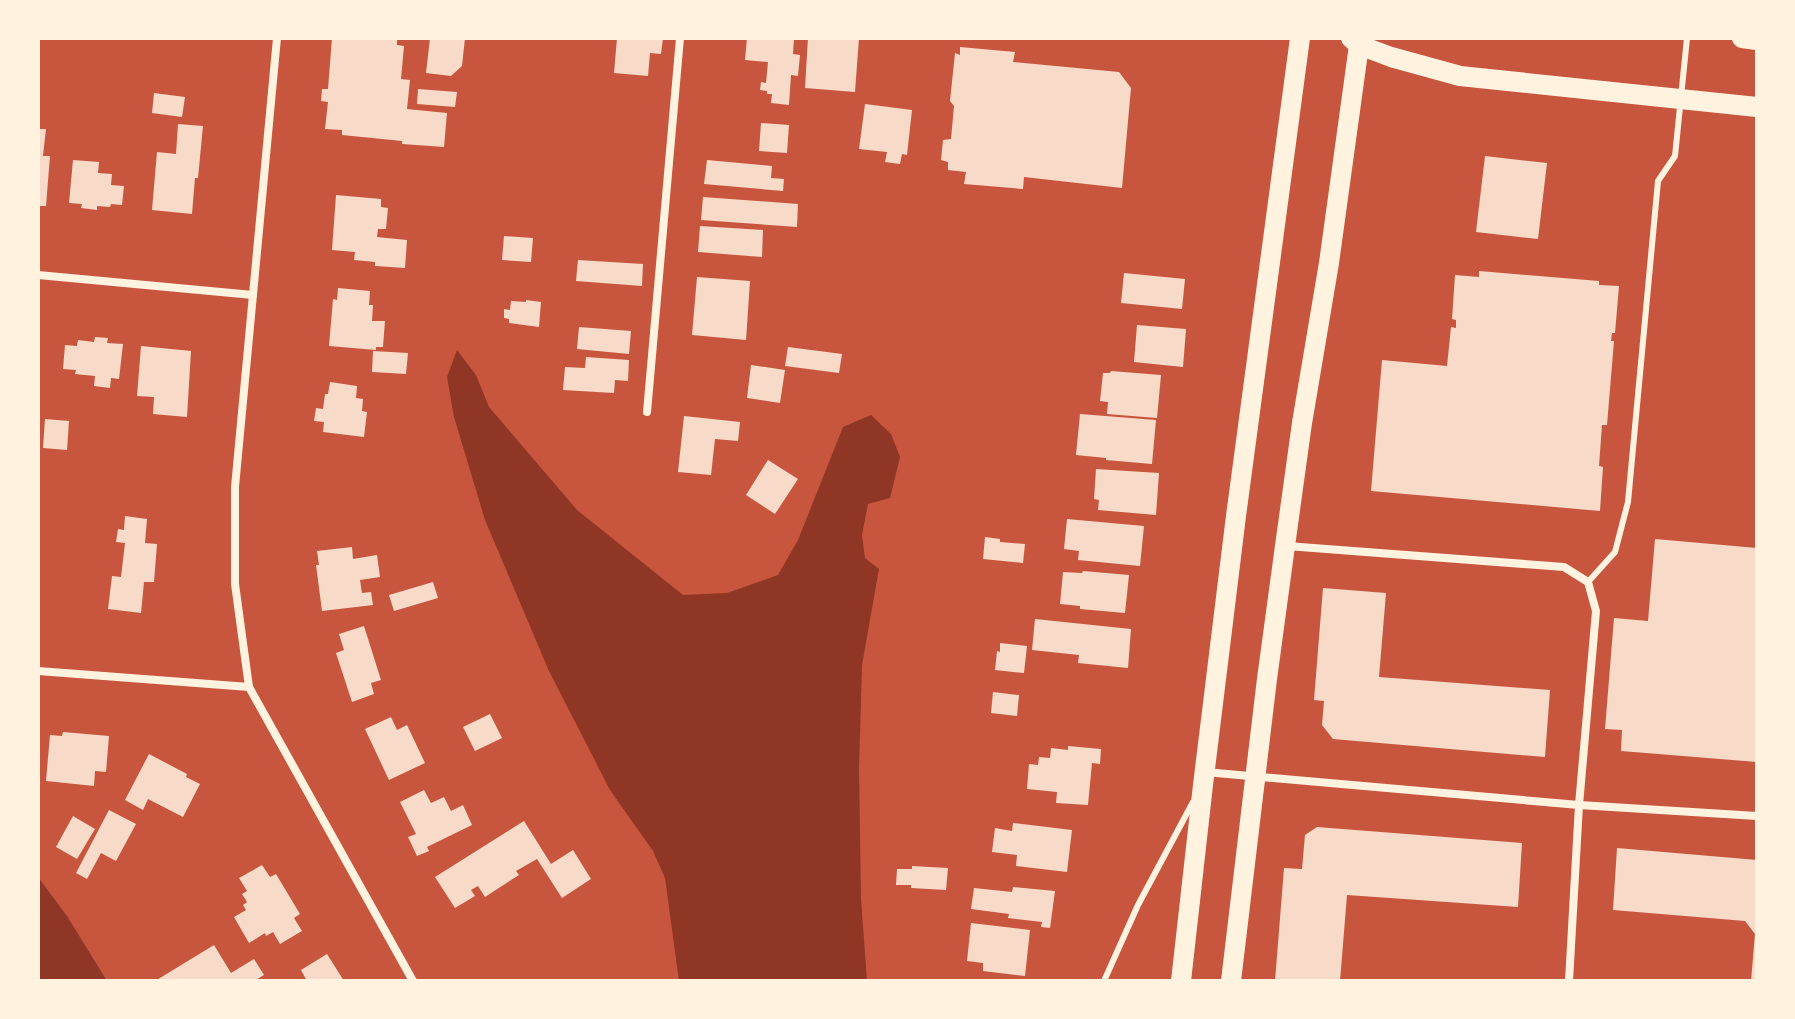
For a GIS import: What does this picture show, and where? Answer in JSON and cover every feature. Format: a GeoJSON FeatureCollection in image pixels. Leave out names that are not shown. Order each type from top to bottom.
{"type":"FeatureCollection","features":[{"type":"Feature","properties":{"kind":"main road"},"geometry":{"type":"LineString","coordinates":[[1181,981],[1236,516],[1300,38]]}},
{"type":"Feature","properties":{"kind":"main road"},"geometry":{"type":"LineString","coordinates":[[1742,38],[1757,40]]}},
{"type":"Feature","properties":{"kind":"main road"},"geometry":{"type":"LineString","coordinates":[[1231,981],[1285,546],[1329,263],[1357,40],[1408,63],[1460,76],[1757,107]]}},
{"type":"Feature","properties":{"kind":"street"},"geometry":{"type":"LineString","coordinates":[[277,38],[235,487],[235,584],[249,687],[413,981]]}},
{"type":"Feature","properties":{"kind":"street"},"geometry":{"type":"LineString","coordinates":[[647,412],[680,38]]}},
{"type":"Feature","properties":{"kind":"street"},"geometry":{"type":"LineString","coordinates":[[38,275],[253,295]]}},
{"type":"Feature","properties":{"kind":"street"},"geometry":{"type":"LineString","coordinates":[[1285,546],[1564,567],[1588,582],[1596,611],[1579,805],[1569,981]]}},
{"type":"Feature","properties":{"kind":"street"},"geometry":{"type":"LineString","coordinates":[[38,671],[249,687]]}},
{"type":"Feature","properties":{"kind":"street"},"geometry":{"type":"LineString","coordinates":[[1204,778],[1255,777],[1579,805],[1757,816]]}},
{"type":"Feature","properties":{"kind":"lane"},"geometry":{"type":"LineString","coordinates":[[1588,582],[1615,552],[1628,502],[1658,181],[1675,156],[1687,38]]}},
{"type":"Feature","properties":{"kind":"lane"},"geometry":{"type":"LineString","coordinates":[[1104,981],[1138,905],[1204,778]]}},
{"type":"Feature","properties":{"kind":"shaded area"},"geometry":{"type":"Polygon","coordinates":[[[457,350],[476,375],[489,407],[577,510],[683,595],[727,593],[778,575],[798,540],[843,427],[871,415],[891,434],[900,457],[890,498],[868,504],[862,535],[865,558],[879,569],[862,665],[859,769],[861,899],[867,981],[679,981],[665,878],[653,851],[610,790],[549,671],[485,520],[454,417],[447,377],[457,350]]]}},
{"type":"Feature","properties":{"kind":"shaded area"},"geometry":{"type":"Polygon","coordinates":[[[38,877],[67,916],[107,981],[38,981],[38,877]]]}},
{"type":"Feature","properties":{"kind":"building"},"geometry":{"type":"Polygon","coordinates":[[[332,38],[397,38],[397,45],[404,46],[401,79],[410,80],[407,109],[447,113],[444,147],[342,135],[342,130],[325,129],[328,102],[321,101],[322,89],[328,89],[332,38]]]}},
{"type":"Feature","properties":{"kind":"building"},"geometry":{"type":"Polygon","coordinates":[[[430,38],[465,38],[462,66],[451,76],[426,73],[430,38]]]}},
{"type":"Feature","properties":{"kind":"building"},"geometry":{"type":"Polygon","coordinates":[[[617,38],[663,38],[661,54],[650,53],[648,76],[614,73],[617,38]]]}},
{"type":"Feature","properties":{"kind":"building"},"geometry":{"type":"Polygon","coordinates":[[[747,38],[794,38],[793,54],[800,55],[798,76],[791,75],[789,105],[771,103],[772,94],[760,90],[761,82],[766,83],[768,62],[745,60],[747,38]]]}},
{"type":"Feature","properties":{"kind":"building"},"geometry":{"type":"Polygon","coordinates":[[[808,38],[859,38],[855,92],[805,88],[808,38]]]}},
{"type":"Feature","properties":{"kind":"building"},"geometry":{"type":"Polygon","coordinates":[[[960,47],[1015,52],[1013,62],[1119,72],[1131,88],[1122,188],[1024,177],[1023,189],[964,184],[966,172],[948,170],[948,162],[941,160],[943,140],[951,139],[954,106],[950,101],[955,53],[960,55],[960,47]]]}},
{"type":"Feature","properties":{"kind":"building"},"geometry":{"type":"Polygon","coordinates":[[[418,89],[457,92],[455,107],[417,104],[418,89]]]}},
{"type":"Feature","properties":{"kind":"building"},"geometry":{"type":"Polygon","coordinates":[[[154,93],[185,97],[182,117],[152,113],[154,93]]]}},
{"type":"Feature","properties":{"kind":"building"},"geometry":{"type":"Polygon","coordinates":[[[865,104],[912,110],[907,155],[902,154],[900,164],[885,162],[887,152],[859,149],[865,104]]]}},
{"type":"Feature","properties":{"kind":"building"},"geometry":{"type":"Polygon","coordinates":[[[761,123],[789,125],[787,153],[759,151],[761,123]]]}},
{"type":"Feature","properties":{"kind":"building"},"geometry":{"type":"Polygon","coordinates":[[[178,124],[203,126],[192,214],[152,210],[157,152],[176,154],[178,124]]]}},
{"type":"Feature","properties":{"kind":"building"},"geometry":{"type":"Polygon","coordinates":[[[38,129],[46,129],[43,156],[50,156],[46,206],[38,206],[38,129]]]}},
{"type":"Feature","properties":{"kind":"building"},"geometry":{"type":"Polygon","coordinates":[[[1485,156],[1547,163],[1538,239],[1476,232],[1485,156]]]}},
{"type":"Feature","properties":{"kind":"building"},"geometry":{"type":"Polygon","coordinates":[[[73,160],[99,162],[98,173],[112,174],[111,185],[124,186],[122,205],[97,206],[97,210],[69,203],[73,160]]]}},
{"type":"Feature","properties":{"kind":"building"},"geometry":{"type":"Polygon","coordinates":[[[707,160],[772,166],[771,178],[784,179],[783,191],[704,184],[707,160]]]}},
{"type":"Feature","properties":{"kind":"building"},"geometry":{"type":"Polygon","coordinates":[[[336,195],[381,199],[381,207],[388,208],[386,229],[378,229],[377,237],[407,240],[405,268],[375,266],[375,262],[354,260],[355,252],[332,250],[336,195]]]}},
{"type":"Feature","properties":{"kind":"building"},"geometry":{"type":"Polygon","coordinates":[[[703,197],[798,204],[797,227],[701,220],[703,197]]]}},
{"type":"Feature","properties":{"kind":"building"},"geometry":{"type":"Polygon","coordinates":[[[700,226],[763,230],[762,257],[698,252],[700,226]]]}},
{"type":"Feature","properties":{"kind":"building"},"geometry":{"type":"Polygon","coordinates":[[[504,236],[533,238],[531,262],[502,260],[504,236]]]}},
{"type":"Feature","properties":{"kind":"building"},"geometry":{"type":"Polygon","coordinates":[[[578,260],[643,264],[642,286],[576,281],[578,260]]]}},
{"type":"Feature","properties":{"kind":"building"},"geometry":{"type":"Polygon","coordinates":[[[1479,271],[1599,281],[1599,285],[1619,286],[1615,333],[1612,333],[1611,341],[1614,341],[1607,425],[1602,425],[1600,511],[1371,491],[1382,360],[1447,366],[1451,327],[1456,328],[1456,320],[1452,319],[1455,275],[1479,277],[1479,271]]]}},
{"type":"Feature","properties":{"kind":"building"},"geometry":{"type":"Polygon","coordinates":[[[1124,273],[1185,279],[1182,309],[1121,303],[1124,273]]]}},
{"type":"Feature","properties":{"kind":"building"},"geometry":{"type":"Polygon","coordinates":[[[697,277],[750,281],[746,340],[692,335],[697,277]]]}},
{"type":"Feature","properties":{"kind":"building"},"geometry":{"type":"Polygon","coordinates":[[[338,288],[370,291],[372,321],[385,321],[383,347],[376,347],[376,350],[329,346],[333,299],[337,300],[338,288]]]}},
{"type":"Feature","properties":{"kind":"building"},"geometry":{"type":"Polygon","coordinates":[[[511,301],[541,302],[539,327],[509,323],[509,319],[504,318],[504,309],[510,310],[511,301]]]}},
{"type":"Feature","properties":{"kind":"building"},"geometry":{"type":"Polygon","coordinates":[[[1137,325],[1186,329],[1183,367],[1134,362],[1137,325]]]}},
{"type":"Feature","properties":{"kind":"building"},"geometry":{"type":"Polygon","coordinates":[[[579,327],[631,331],[629,354],[577,349],[579,327]]]}},
{"type":"Feature","properties":{"kind":"building"},"geometry":{"type":"Polygon","coordinates":[[[95,337],[108,338],[107,343],[123,344],[119,379],[111,378],[110,388],[94,386],[95,376],[63,369],[65,345],[77,346],[78,340],[94,342],[95,337]]]}},
{"type":"Feature","properties":{"kind":"building"},"geometry":{"type":"Polygon","coordinates":[[[141,346],[191,351],[187,417],[153,414],[154,397],[137,396],[141,346]]]}},
{"type":"Feature","properties":{"kind":"building"},"geometry":{"type":"Polygon","coordinates":[[[788,347],[842,354],[839,373],[785,366],[788,347]]]}},
{"type":"Feature","properties":{"kind":"building"},"geometry":{"type":"Polygon","coordinates":[[[373,351],[408,353],[406,374],[372,372],[373,351]]]}},
{"type":"Feature","properties":{"kind":"building"},"geometry":{"type":"Polygon","coordinates":[[[586,357],[629,360],[628,381],[615,380],[614,393],[563,390],[565,367],[585,368],[586,357]]]}},
{"type":"Feature","properties":{"kind":"building"},"geometry":{"type":"Polygon","coordinates":[[[751,365],[785,370],[780,403],[747,398],[751,365]]]}},
{"type":"Feature","properties":{"kind":"building"},"geometry":{"type":"Polygon","coordinates":[[[1103,373],[1161,375],[1157,418],[1107,414],[1108,402],[1100,401],[1103,373]]]}},
{"type":"Feature","properties":{"kind":"building"},"geometry":{"type":"Polygon","coordinates":[[[330,382],[357,386],[356,398],[363,399],[362,411],[367,412],[364,437],[323,432],[324,422],[314,421],[316,408],[323,409],[330,382]]]}},
{"type":"Feature","properties":{"kind":"building"},"geometry":{"type":"Polygon","coordinates":[[[1080,414],[1156,420],[1152,464],[1076,455],[1080,414]]]}},
{"type":"Feature","properties":{"kind":"building"},"geometry":{"type":"Polygon","coordinates":[[[684,416],[740,422],[738,441],[715,439],[711,475],[678,472],[684,416]]]}},
{"type":"Feature","properties":{"kind":"building"},"geometry":{"type":"Polygon","coordinates":[[[45,419],[69,421],[67,450],[43,448],[45,419]]]}},
{"type":"Feature","properties":{"kind":"building"},"geometry":{"type":"Polygon","coordinates":[[[768,460],[798,479],[775,514],[746,495],[768,460]]]}},
{"type":"Feature","properties":{"kind":"building"},"geometry":{"type":"Polygon","coordinates":[[[1096,469],[1159,473],[1156,515],[1098,510],[1099,500],[1094,499],[1096,469]]]}},
{"type":"Feature","properties":{"kind":"building"},"geometry":{"type":"Polygon","coordinates":[[[125,516],[147,519],[145,543],[157,544],[154,582],[144,582],[141,613],[108,609],[112,576],[121,577],[125,543],[116,542],[118,529],[124,530],[125,516]]]}},
{"type":"Feature","properties":{"kind":"building"},"geometry":{"type":"Polygon","coordinates":[[[1067,519],[1144,526],[1140,566],[1078,560],[1079,551],[1064,549],[1067,519]]]}},
{"type":"Feature","properties":{"kind":"building"},"geometry":{"type":"Polygon","coordinates":[[[985,537],[1025,544],[1023,563],[983,559],[985,537]]]}},
{"type":"Feature","properties":{"kind":"building"},"geometry":{"type":"Polygon","coordinates":[[[1655,539],[1757,548],[1757,762],[1621,751],[1622,730],[1605,729],[1614,618],[1648,621],[1655,539]]]}},
{"type":"Feature","properties":{"kind":"building"},"geometry":{"type":"Polygon","coordinates":[[[352,547],[353,559],[377,555],[380,577],[360,580],[362,593],[371,592],[373,605],[322,611],[317,551],[352,547]]]}},
{"type":"Feature","properties":{"kind":"building"},"geometry":{"type":"Polygon","coordinates":[[[1063,572],[1129,575],[1125,613],[1060,604],[1063,572]]]}},
{"type":"Feature","properties":{"kind":"building"},"geometry":{"type":"Polygon","coordinates":[[[433,582],[438,598],[394,611],[389,595],[433,582]]]}},
{"type":"Feature","properties":{"kind":"building"},"geometry":{"type":"Polygon","coordinates":[[[1323,588],[1386,593],[1379,677],[1550,690],[1545,757],[1333,739],[1322,725],[1324,701],[1314,700],[1323,588]]]}},
{"type":"Feature","properties":{"kind":"building"},"geometry":{"type":"Polygon","coordinates":[[[1035,619],[1131,629],[1128,668],[1078,663],[1079,655],[1032,650],[1035,619]]]}},
{"type":"Feature","properties":{"kind":"building"},"geometry":{"type":"Polygon","coordinates":[[[364,626],[381,680],[371,683],[374,694],[352,702],[336,653],[344,650],[339,634],[364,626]]]}},
{"type":"Feature","properties":{"kind":"building"},"geometry":{"type":"Polygon","coordinates":[[[1000,643],[1027,646],[1024,673],[995,670],[1000,643]]]}},
{"type":"Feature","properties":{"kind":"building"},"geometry":{"type":"Polygon","coordinates":[[[993,692],[1019,695],[1017,716],[991,713],[993,692]]]}},
{"type":"Feature","properties":{"kind":"building"},"geometry":{"type":"Polygon","coordinates":[[[490,714],[502,738],[475,751],[463,727],[490,714]]]}},
{"type":"Feature","properties":{"kind":"building"},"geometry":{"type":"Polygon","coordinates":[[[391,717],[397,730],[407,725],[425,763],[389,780],[365,729],[391,717]]]}},
{"type":"Feature","properties":{"kind":"building"},"geometry":{"type":"Polygon","coordinates":[[[63,732],[109,736],[106,772],[95,771],[94,786],[46,781],[50,735],[62,736],[63,732]]]}},
{"type":"Feature","properties":{"kind":"building"},"geometry":{"type":"Polygon","coordinates":[[[1068,746],[1101,749],[1100,764],[1092,763],[1088,805],[1056,803],[1057,792],[1027,789],[1029,764],[1038,765],[1039,757],[1050,758],[1051,748],[1068,750],[1068,746]]]}},
{"type":"Feature","properties":{"kind":"building"},"geometry":{"type":"Polygon","coordinates":[[[149,754],[200,784],[183,817],[148,799],[143,810],[125,800],[149,754]]]}},
{"type":"Feature","properties":{"kind":"building"},"geometry":{"type":"Polygon","coordinates":[[[424,790],[431,803],[444,797],[451,811],[463,805],[472,825],[427,847],[429,851],[417,856],[408,837],[416,834],[400,802],[424,790]]]}},
{"type":"Feature","properties":{"kind":"building"},"geometry":{"type":"Polygon","coordinates":[[[109,810],[136,824],[116,861],[101,853],[87,879],[76,873],[109,810]]]}},
{"type":"Feature","properties":{"kind":"building"},"geometry":{"type":"Polygon","coordinates":[[[73,816],[95,829],[77,859],[56,847],[73,816]]]}},
{"type":"Feature","properties":{"kind":"building"},"geometry":{"type":"Polygon","coordinates":[[[524,821],[551,864],[573,850],[591,879],[562,898],[537,859],[516,871],[519,875],[485,897],[478,886],[471,890],[475,896],[455,908],[435,877],[524,821]]]}},
{"type":"Feature","properties":{"kind":"building"},"geometry":{"type":"Polygon","coordinates":[[[1013,823],[1072,830],[1067,872],[1016,866],[1017,855],[992,852],[995,828],[1012,831],[1013,823]]]}},
{"type":"Feature","properties":{"kind":"building"},"geometry":{"type":"Polygon","coordinates":[[[1317,827],[1522,843],[1518,907],[1347,895],[1340,981],[1275,981],[1284,868],[1302,869],[1305,835],[1317,827]]]}},
{"type":"Feature","properties":{"kind":"building"},"geometry":{"type":"Polygon","coordinates":[[[1617,848],[1757,860],[1757,981],[1751,981],[1755,934],[1745,921],[1613,910],[1617,848]]]}},
{"type":"Feature","properties":{"kind":"building"},"geometry":{"type":"Polygon","coordinates":[[[262,865],[270,877],[276,874],[300,914],[294,918],[302,931],[280,944],[273,932],[266,936],[265,933],[249,943],[234,917],[246,910],[243,905],[247,902],[242,894],[247,891],[239,878],[262,865]]]}},
{"type":"Feature","properties":{"kind":"building"},"geometry":{"type":"Polygon","coordinates":[[[912,866],[948,868],[946,890],[896,885],[897,869],[912,869],[912,866]]]}},
{"type":"Feature","properties":{"kind":"building"},"geometry":{"type":"Polygon","coordinates":[[[1013,887],[1055,891],[1050,928],[1041,927],[1042,922],[1008,918],[1009,914],[971,909],[974,888],[1012,892],[1013,887]]]}},
{"type":"Feature","properties":{"kind":"building"},"geometry":{"type":"Polygon","coordinates":[[[971,923],[1030,930],[1025,976],[983,971],[983,963],[967,961],[971,923]]]}},
{"type":"Feature","properties":{"kind":"building"},"geometry":{"type":"Polygon","coordinates":[[[214,945],[231,973],[254,959],[264,975],[254,981],[155,981],[214,945]]]}},
{"type":"Feature","properties":{"kind":"building"},"geometry":{"type":"Polygon","coordinates":[[[327,954],[344,981],[307,981],[301,970],[327,954]]]}}]}
